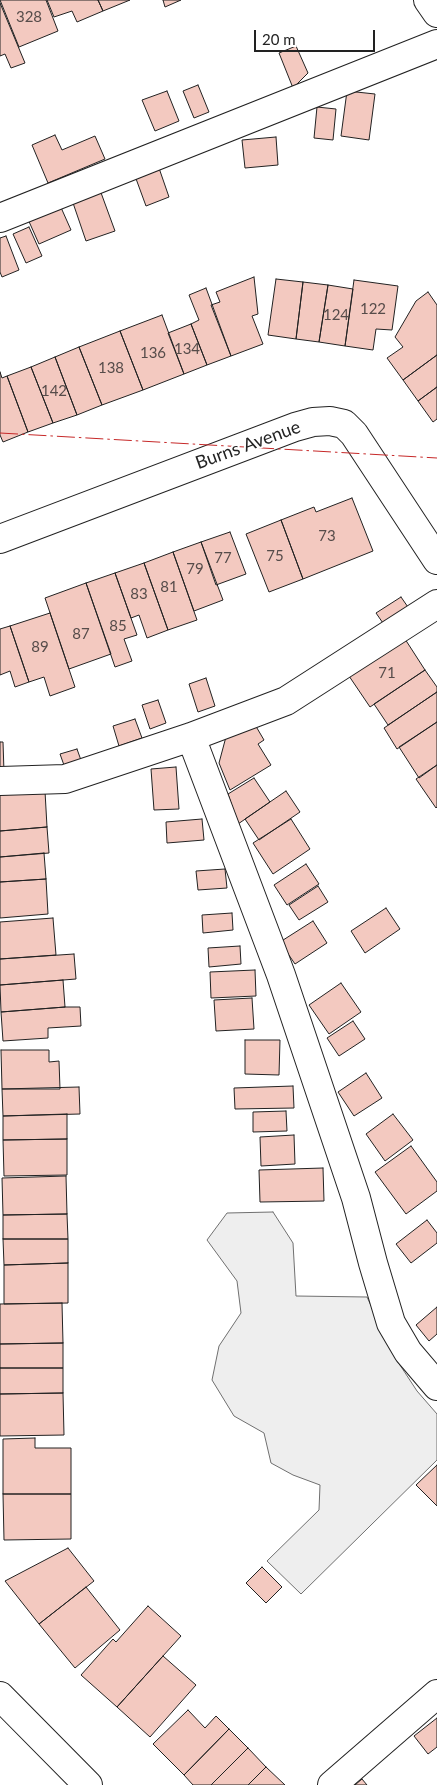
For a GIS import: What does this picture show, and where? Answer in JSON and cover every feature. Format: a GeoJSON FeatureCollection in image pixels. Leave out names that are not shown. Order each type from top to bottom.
{"type":"FeatureCollection","features":[{"type":"Feature","properties":{"kind":"street"},"geometry":{"type":"LineString","coordinates":[[428,0],[437,13]]}},
{"type":"Feature","properties":{"kind":"street"},"geometry":{"type":"LineString","coordinates":[[0,218],[437,44]]}},
{"type":"Feature","properties":{"kind":"street","name":"Burns Avenue"},"geometry":{"type":"LineString","coordinates":[[0,540],[295,427],[313,422],[330,421],[344,424],[354,434],[437,560]]}},
{"type":"Feature","properties":{"kind":"street"},"geometry":{"type":"LineString","coordinates":[[0,781],[65,779],[190,737],[286,701],[437,604]]}},
{"type":"Feature","properties":{"kind":"street"},"geometry":{"type":"LineString","coordinates":[[190,737],[280,975],[356,1198],[391,1323],[408,1352],[437,1386]]}},
{"type":"Feature","properties":{"kind":"street"},"geometry":{"type":"LineString","coordinates":[[332,1785],[437,1694]]}},
{"type":"Feature","properties":{"kind":"street"},"geometry":{"type":"LineString","coordinates":[[0,1696],[88,1785]]}},
{"type":"Feature","properties":{"kind":"shaded area"},"geometry":{"type":"Polygon","coordinates":[[[273,1212],[293,1243],[296,1296],[367,1297],[396,1359],[417,1391],[437,1414],[437,1460],[301,1594],[267,1561],[319,1510],[320,1485],[293,1475],[271,1463],[264,1433],[234,1416],[212,1380],[219,1346],[241,1313],[237,1281],[207,1240],[227,1213],[273,1212]]]}},
{"type":"Feature","properties":{"kind":"building"},"geometry":{"type":"Polygon","coordinates":[[[0,0],[46,0],[58,31],[19,47],[0,0]]]}},
{"type":"Feature","properties":{"kind":"building"},"geometry":{"type":"Polygon","coordinates":[[[47,0],[98,0],[103,11],[77,22],[72,11],[54,17],[47,0]]]}},
{"type":"Feature","properties":{"kind":"building"},"geometry":{"type":"Polygon","coordinates":[[[98,0],[130,0],[103,11],[98,0]]]}},
{"type":"Feature","properties":{"kind":"building"},"geometry":{"type":"Polygon","coordinates":[[[163,0],[181,0],[165,7],[163,0]]]}},
{"type":"Feature","properties":{"kind":"building"},"geometry":{"type":"Polygon","coordinates":[[[0,3],[25,63],[11,68],[5,54],[0,56],[0,3]]]}},
{"type":"Feature","properties":{"kind":"building"},"geometry":{"type":"Polygon","coordinates":[[[296,46],[308,73],[293,88],[279,53],[296,46]]]}},
{"type":"Feature","properties":{"kind":"building"},"geometry":{"type":"Polygon","coordinates":[[[198,85],[209,112],[194,118],[183,91],[198,85]]]}},
{"type":"Feature","properties":{"kind":"building"},"geometry":{"type":"Polygon","coordinates":[[[167,91],[179,121],[155,131],[142,100],[167,91]]]}},
{"type":"Feature","properties":{"kind":"building"},"geometry":{"type":"Polygon","coordinates":[[[347,91],[375,94],[369,140],[341,136],[347,91]]]}},
{"type":"Feature","properties":{"kind":"building"},"geometry":{"type":"Polygon","coordinates":[[[317,107],[336,109],[333,140],[314,138],[317,107]]]}},
{"type":"Feature","properties":{"kind":"building"},"geometry":{"type":"Polygon","coordinates":[[[55,135],[62,150],[95,136],[105,159],[48,183],[32,145],[55,135]]]}},
{"type":"Feature","properties":{"kind":"building"},"geometry":{"type":"Polygon","coordinates":[[[276,137],[278,165],[245,168],[242,140],[276,137]]]}},
{"type":"Feature","properties":{"kind":"building"},"geometry":{"type":"Polygon","coordinates":[[[159,168],[169,197],[146,206],[135,176],[159,168]]]}},
{"type":"Feature","properties":{"kind":"building"},"geometry":{"type":"Polygon","coordinates":[[[100,190],[115,231],[86,241],[72,200],[100,190]]]}},
{"type":"Feature","properties":{"kind":"building"},"geometry":{"type":"Polygon","coordinates":[[[59,203],[71,230],[39,244],[27,217],[59,203]]]}},
{"type":"Feature","properties":{"kind":"building"},"geometry":{"type":"Polygon","coordinates":[[[29,227],[42,256],[26,263],[13,234],[29,227]]]}},
{"type":"Feature","properties":{"kind":"building"},"geometry":{"type":"Polygon","coordinates":[[[6,236],[19,270],[2,277],[0,272],[0,238],[6,236]]]}},
{"type":"Feature","properties":{"kind":"building"},"geometry":{"type":"Polygon","coordinates":[[[254,277],[258,314],[252,316],[263,344],[231,356],[211,305],[220,302],[216,292],[254,277]]]}},
{"type":"Feature","properties":{"kind":"building"},"geometry":{"type":"Polygon","coordinates":[[[276,279],[303,282],[296,339],[268,335],[276,279]]]}},
{"type":"Feature","properties":{"kind":"building"},"geometry":{"type":"Polygon","coordinates":[[[354,280],[398,286],[392,330],[376,329],[373,350],[345,346],[354,280]]]}},
{"type":"Feature","properties":{"kind":"building"},"geometry":{"type":"Polygon","coordinates":[[[303,282],[328,285],[319,342],[296,339],[303,282]]]}},
{"type":"Feature","properties":{"kind":"building"},"geometry":{"type":"Polygon","coordinates":[[[328,285],[353,289],[345,346],[319,342],[328,285]]]}},
{"type":"Feature","properties":{"kind":"building"},"geometry":{"type":"Polygon","coordinates":[[[206,288],[231,356],[207,365],[191,324],[199,320],[189,295],[206,288]]]}},
{"type":"Feature","properties":{"kind":"building"},"geometry":{"type":"Polygon","coordinates":[[[428,292],[437,305],[437,355],[403,380],[387,358],[403,347],[395,337],[416,301],[428,292]]]}},
{"type":"Feature","properties":{"kind":"building"},"geometry":{"type":"Polygon","coordinates":[[[162,315],[184,374],[143,390],[120,331],[162,315]]]}},
{"type":"Feature","properties":{"kind":"building"},"geometry":{"type":"Polygon","coordinates":[[[191,324],[207,365],[184,374],[168,333],[191,324]]]}},
{"type":"Feature","properties":{"kind":"building"},"geometry":{"type":"Polygon","coordinates":[[[120,331],[143,390],[102,405],[79,347],[120,331]]]}},
{"type":"Feature","properties":{"kind":"building"},"geometry":{"type":"Polygon","coordinates":[[[79,347],[102,405],[77,415],[55,357],[79,347]]]}},
{"type":"Feature","properties":{"kind":"building"},"geometry":{"type":"Polygon","coordinates":[[[437,355],[437,387],[418,401],[403,380],[437,355]]]}},
{"type":"Feature","properties":{"kind":"building"},"geometry":{"type":"Polygon","coordinates":[[[55,357],[77,415],[53,423],[31,367],[55,357]]]}},
{"type":"Feature","properties":{"kind":"building"},"geometry":{"type":"Polygon","coordinates":[[[31,367],[53,423],[28,432],[7,376],[31,367]]]}},
{"type":"Feature","properties":{"kind":"building"},"geometry":{"type":"Polygon","coordinates":[[[0,372],[2,378],[7,376],[28,432],[3,442],[0,435],[0,372]]]}},
{"type":"Feature","properties":{"kind":"building"},"geometry":{"type":"Polygon","coordinates":[[[437,387],[437,419],[433,422],[418,401],[437,387]]]}},
{"type":"Feature","properties":{"kind":"building"},"geometry":{"type":"Polygon","coordinates":[[[352,498],[373,551],[303,579],[281,520],[314,507],[316,512],[352,498]]]}},
{"type":"Feature","properties":{"kind":"building"},"geometry":{"type":"Polygon","coordinates":[[[281,520],[303,579],[269,592],[246,534],[281,520]]]}},
{"type":"Feature","properties":{"kind":"building"},"geometry":{"type":"Polygon","coordinates":[[[230,532],[246,574],[216,585],[201,542],[230,532]]]}},
{"type":"Feature","properties":{"kind":"building"},"geometry":{"type":"Polygon","coordinates":[[[201,542],[223,600],[194,611],[173,552],[201,542]]]}},
{"type":"Feature","properties":{"kind":"building"},"geometry":{"type":"Polygon","coordinates":[[[173,552],[197,620],[168,630],[144,563],[173,552]]]}},
{"type":"Feature","properties":{"kind":"building"},"geometry":{"type":"Polygon","coordinates":[[[144,563],[168,630],[147,638],[139,615],[131,618],[115,573],[144,563]]]}},
{"type":"Feature","properties":{"kind":"building"},"geometry":{"type":"Polygon","coordinates":[[[115,573],[137,635],[124,639],[132,661],[115,667],[86,583],[115,573]]]}},
{"type":"Feature","properties":{"kind":"building"},"geometry":{"type":"Polygon","coordinates":[[[86,583],[111,654],[69,669],[45,598],[86,583]]]}},
{"type":"Feature","properties":{"kind":"building"},"geometry":{"type":"Polygon","coordinates":[[[401,597],[410,610],[385,626],[376,613],[401,597]]]}},
{"type":"Feature","properties":{"kind":"building"},"geometry":{"type":"Polygon","coordinates":[[[50,613],[75,687],[50,696],[44,677],[29,682],[10,626],[50,613]]]}},
{"type":"Feature","properties":{"kind":"building"},"geometry":{"type":"Polygon","coordinates":[[[10,626],[29,682],[15,687],[10,671],[0,675],[0,629],[10,626]]]}},
{"type":"Feature","properties":{"kind":"building"},"geometry":{"type":"Polygon","coordinates":[[[405,639],[425,670],[370,707],[349,676],[405,639]]]}},
{"type":"Feature","properties":{"kind":"building"},"geometry":{"type":"Polygon","coordinates":[[[425,670],[437,687],[437,692],[388,725],[374,704],[425,670]]]}},
{"type":"Feature","properties":{"kind":"building"},"geometry":{"type":"Polygon","coordinates":[[[206,678],[215,706],[198,712],[189,684],[206,678]]]}},
{"type":"Feature","properties":{"kind":"building"},"geometry":{"type":"Polygon","coordinates":[[[437,692],[437,722],[397,749],[384,728],[437,692]]]}},
{"type":"Feature","properties":{"kind":"building"},"geometry":{"type":"Polygon","coordinates":[[[158,700],[166,723],[150,729],[142,705],[158,700]]]}},
{"type":"Feature","properties":{"kind":"building"},"geometry":{"type":"Polygon","coordinates":[[[135,719],[142,738],[119,746],[113,726],[135,719]]]}},
{"type":"Feature","properties":{"kind":"building"},"geometry":{"type":"Polygon","coordinates":[[[437,722],[437,765],[419,778],[399,747],[437,722]]]}},
{"type":"Feature","properties":{"kind":"building"},"geometry":{"type":"Polygon","coordinates":[[[254,723],[264,740],[258,744],[271,765],[230,790],[219,763],[227,733],[254,723]]]}},
{"type":"Feature","properties":{"kind":"building"},"geometry":{"type":"Polygon","coordinates":[[[0,742],[3,742],[4,772],[0,772],[0,742]]]}},
{"type":"Feature","properties":{"kind":"building"},"geometry":{"type":"Polygon","coordinates":[[[77,749],[82,763],[65,768],[60,754],[77,749]]]}},
{"type":"Feature","properties":{"kind":"building"},"geometry":{"type":"Polygon","coordinates":[[[437,765],[437,807],[436,808],[416,779],[437,765]]]}},
{"type":"Feature","properties":{"kind":"building"},"geometry":{"type":"Polygon","coordinates":[[[176,767],[179,809],[154,810],[151,769],[176,767]]]}},
{"type":"Feature","properties":{"kind":"building"},"geometry":{"type":"Polygon","coordinates":[[[254,778],[270,802],[238,824],[228,794],[254,778]]]}},
{"type":"Feature","properties":{"kind":"building"},"geometry":{"type":"Polygon","coordinates":[[[45,791],[47,827],[0,831],[0,795],[45,791]]]}},
{"type":"Feature","properties":{"kind":"building"},"geometry":{"type":"Polygon","coordinates":[[[286,791],[300,812],[259,840],[245,819],[286,791]]]}},
{"type":"Feature","properties":{"kind":"building"},"geometry":{"type":"Polygon","coordinates":[[[202,819],[204,840],[167,843],[166,822],[202,819]]]}},
{"type":"Feature","properties":{"kind":"building"},"geometry":{"type":"Polygon","coordinates":[[[291,819],[310,849],[273,874],[253,843],[291,819]]]}},
{"type":"Feature","properties":{"kind":"building"},"geometry":{"type":"Polygon","coordinates":[[[47,827],[49,853],[0,857],[0,831],[47,827]]]}},
{"type":"Feature","properties":{"kind":"building"},"geometry":{"type":"Polygon","coordinates":[[[44,853],[46,879],[0,882],[0,857],[44,853]]]}},
{"type":"Feature","properties":{"kind":"building"},"geometry":{"type":"Polygon","coordinates":[[[306,864],[319,884],[287,905],[274,885],[306,864]]]}},
{"type":"Feature","properties":{"kind":"building"},"geometry":{"type":"Polygon","coordinates":[[[225,869],[227,888],[198,890],[196,871],[225,869]]]}},
{"type":"Feature","properties":{"kind":"building"},"geometry":{"type":"Polygon","coordinates":[[[46,879],[48,914],[0,918],[0,882],[46,879]]]}},
{"type":"Feature","properties":{"kind":"building"},"geometry":{"type":"Polygon","coordinates":[[[318,886],[328,902],[299,920],[289,905],[318,886]]]}},
{"type":"Feature","properties":{"kind":"building"},"geometry":{"type":"Polygon","coordinates":[[[386,908],[400,929],[365,953],[351,931],[386,908]]]}},
{"type":"Feature","properties":{"kind":"building"},"geometry":{"type":"Polygon","coordinates":[[[232,913],[233,930],[203,933],[202,915],[232,913]]]}},
{"type":"Feature","properties":{"kind":"building"},"geometry":{"type":"Polygon","coordinates":[[[53,918],[56,955],[0,959],[0,922],[53,918]]]}},
{"type":"Feature","properties":{"kind":"building"},"geometry":{"type":"Polygon","coordinates":[[[313,921],[327,943],[295,964],[280,942],[313,921]]]}},
{"type":"Feature","properties":{"kind":"building"},"geometry":{"type":"Polygon","coordinates":[[[240,946],[241,964],[209,967],[208,948],[240,946]]]}},
{"type":"Feature","properties":{"kind":"building"},"geometry":{"type":"Polygon","coordinates":[[[74,954],[76,979],[0,985],[0,959],[74,954]]]}},
{"type":"Feature","properties":{"kind":"building"},"geometry":{"type":"Polygon","coordinates":[[[255,970],[256,996],[211,998],[210,972],[255,970]]]}},
{"type":"Feature","properties":{"kind":"building"},"geometry":{"type":"Polygon","coordinates":[[[63,980],[65,1007],[1,1012],[0,985],[63,980]]]}},
{"type":"Feature","properties":{"kind":"building"},"geometry":{"type":"Polygon","coordinates":[[[341,983],[361,1012],[329,1034],[309,1005],[341,983]]]}},
{"type":"Feature","properties":{"kind":"building"},"geometry":{"type":"Polygon","coordinates":[[[252,998],[254,1029],[216,1031],[214,1000],[252,998]]]}},
{"type":"Feature","properties":{"kind":"building"},"geometry":{"type":"Polygon","coordinates":[[[80,1007],[81,1026],[48,1028],[48,1038],[3,1041],[1,1012],[80,1007]]]}},
{"type":"Feature","properties":{"kind":"building"},"geometry":{"type":"Polygon","coordinates":[[[353,1021],[365,1039],[339,1056],[327,1038],[353,1021]]]}},
{"type":"Feature","properties":{"kind":"building"},"geometry":{"type":"Polygon","coordinates":[[[245,1040],[280,1040],[279,1075],[245,1074],[245,1040]]]}},
{"type":"Feature","properties":{"kind":"building"},"geometry":{"type":"Polygon","coordinates":[[[1,1050],[49,1050],[49,1062],[59,1061],[60,1089],[2,1089],[1,1050]]]}},
{"type":"Feature","properties":{"kind":"building"},"geometry":{"type":"Polygon","coordinates":[[[366,1073],[382,1098],[354,1116],[338,1092],[366,1073]]]}},
{"type":"Feature","properties":{"kind":"building"},"geometry":{"type":"Polygon","coordinates":[[[293,1086],[294,1108],[235,1109],[234,1088],[293,1086]]]}},
{"type":"Feature","properties":{"kind":"building"},"geometry":{"type":"Polygon","coordinates":[[[79,1087],[80,1114],[3,1116],[2,1089],[79,1087]]]}},
{"type":"Feature","properties":{"kind":"building"},"geometry":{"type":"Polygon","coordinates":[[[286,1111],[287,1131],[253,1132],[253,1112],[286,1111]]]}},
{"type":"Feature","properties":{"kind":"building"},"geometry":{"type":"Polygon","coordinates":[[[67,1114],[67,1139],[3,1140],[3,1116],[67,1114]]]}},
{"type":"Feature","properties":{"kind":"building"},"geometry":{"type":"Polygon","coordinates":[[[393,1114],[413,1140],[385,1161],[366,1134],[393,1114]]]}},
{"type":"Feature","properties":{"kind":"building"},"geometry":{"type":"Polygon","coordinates":[[[294,1135],[295,1164],[261,1166],[260,1137],[294,1135]]]}},
{"type":"Feature","properties":{"kind":"building"},"geometry":{"type":"Polygon","coordinates":[[[67,1139],[67,1175],[4,1176],[3,1140],[67,1139]]]}},
{"type":"Feature","properties":{"kind":"building"},"geometry":{"type":"Polygon","coordinates":[[[411,1146],[437,1182],[437,1191],[406,1214],[375,1172],[411,1146]]]}},
{"type":"Feature","properties":{"kind":"building"},"geometry":{"type":"Polygon","coordinates":[[[323,1168],[324,1201],[260,1202],[259,1170],[323,1168]]]}},
{"type":"Feature","properties":{"kind":"building"},"geometry":{"type":"Polygon","coordinates":[[[66,1176],[67,1214],[3,1215],[2,1178],[66,1176]]]}},
{"type":"Feature","properties":{"kind":"building"},"geometry":{"type":"Polygon","coordinates":[[[67,1214],[68,1239],[3,1239],[3,1215],[67,1214]]]}},
{"type":"Feature","properties":{"kind":"building"},"geometry":{"type":"Polygon","coordinates":[[[427,1220],[437,1233],[437,1243],[411,1263],[396,1244],[427,1220]]]}},
{"type":"Feature","properties":{"kind":"building"},"geometry":{"type":"Polygon","coordinates":[[[3,1239],[68,1239],[68,1263],[4,1265],[3,1239]]]}},
{"type":"Feature","properties":{"kind":"building"},"geometry":{"type":"Polygon","coordinates":[[[68,1263],[68,1303],[4,1304],[4,1265],[68,1263]]]}},
{"type":"Feature","properties":{"kind":"building"},"geometry":{"type":"Polygon","coordinates":[[[62,1303],[63,1343],[0,1344],[0,1304],[62,1303]]]}},
{"type":"Feature","properties":{"kind":"building"},"geometry":{"type":"Polygon","coordinates":[[[437,1307],[437,1334],[429,1341],[416,1325],[437,1307]]]}},
{"type":"Feature","properties":{"kind":"building"},"geometry":{"type":"Polygon","coordinates":[[[63,1343],[63,1368],[0,1368],[0,1344],[63,1343]]]}},
{"type":"Feature","properties":{"kind":"building"},"geometry":{"type":"Polygon","coordinates":[[[0,1368],[63,1368],[63,1393],[0,1394],[0,1368]]]}},
{"type":"Feature","properties":{"kind":"building"},"geometry":{"type":"Polygon","coordinates":[[[63,1393],[64,1435],[0,1436],[0,1394],[63,1393]]]}},
{"type":"Feature","properties":{"kind":"building"},"geometry":{"type":"Polygon","coordinates":[[[35,1438],[35,1448],[71,1448],[71,1494],[3,1494],[3,1439],[35,1438]]]}},
{"type":"Feature","properties":{"kind":"building"},"geometry":{"type":"Polygon","coordinates":[[[437,1465],[437,1506],[416,1485],[437,1465]]]}},
{"type":"Feature","properties":{"kind":"building"},"geometry":{"type":"Polygon","coordinates":[[[3,1494],[71,1494],[71,1539],[4,1540],[3,1494]]]}},
{"type":"Feature","properties":{"kind":"building"},"geometry":{"type":"Polygon","coordinates":[[[68,1548],[94,1581],[39,1624],[5,1581],[68,1548]]]}},
{"type":"Feature","properties":{"kind":"building"},"geometry":{"type":"Polygon","coordinates":[[[262,1567],[282,1587],[266,1603],[246,1583],[262,1567]]]}},
{"type":"Feature","properties":{"kind":"building"},"geometry":{"type":"Polygon","coordinates":[[[86,1587],[120,1630],[75,1668],[39,1624],[86,1587]]]}},
{"type":"Feature","properties":{"kind":"building"},"geometry":{"type":"Polygon","coordinates":[[[148,1606],[181,1636],[117,1707],[81,1675],[113,1639],[116,1642],[148,1606]]]}},
{"type":"Feature","properties":{"kind":"building"},"geometry":{"type":"Polygon","coordinates":[[[163,1656],[196,1685],[150,1737],[117,1707],[163,1656]]]}},
{"type":"Feature","properties":{"kind":"building"},"geometry":{"type":"Polygon","coordinates":[[[188,1710],[205,1728],[216,1716],[229,1729],[184,1775],[153,1744],[188,1710]]]}},
{"type":"Feature","properties":{"kind":"building"},"geometry":{"type":"Polygon","coordinates":[[[437,1718],[437,1747],[428,1754],[414,1736],[437,1718]]]}},
{"type":"Feature","properties":{"kind":"building"},"geometry":{"type":"Polygon","coordinates":[[[229,1729],[248,1748],[211,1785],[193,1785],[184,1775],[229,1729]]]}},
{"type":"Feature","properties":{"kind":"building"},"geometry":{"type":"Polygon","coordinates":[[[248,1748],[266,1767],[248,1785],[211,1785],[248,1748]]]}},
{"type":"Feature","properties":{"kind":"building"},"geometry":{"type":"Polygon","coordinates":[[[266,1767],[285,1785],[248,1785],[266,1767]]]}},
{"type":"Feature","properties":{"kind":"building"},"geometry":{"type":"Polygon","coordinates":[[[362,1779],[367,1785],[355,1785],[362,1779]]]}},
{"type":"Feature","properties":{"kind":"power"},"geometry":{"type":"LineString","coordinates":[[0,433],[437,458]]}}]}
